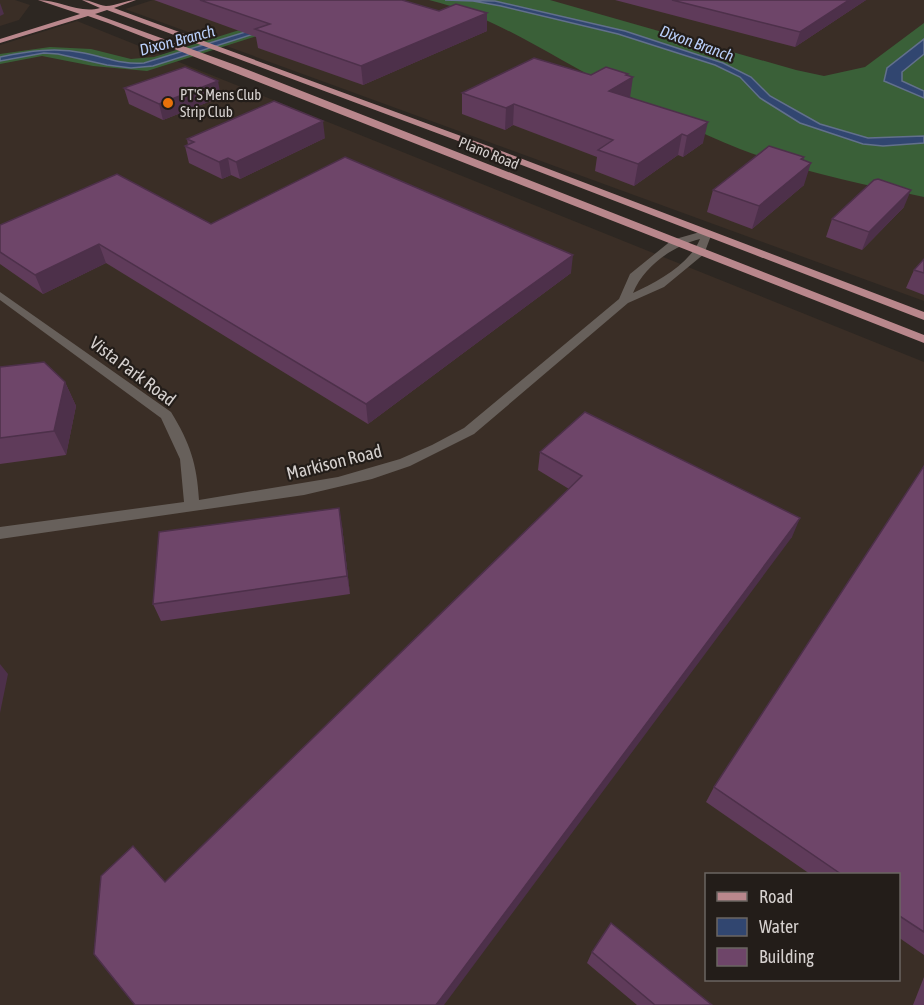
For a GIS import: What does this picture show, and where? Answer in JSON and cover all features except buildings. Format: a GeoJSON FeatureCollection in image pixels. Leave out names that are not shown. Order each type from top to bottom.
{"type":"FeatureCollection","features":[{"type":"Feature","properties":{"kind":"main road","name":"Plano Road"},"geometry":{"type":"LineString","coordinates":[[41,0],[73,9],[195,53],[924,339]]}},
{"type":"Feature","properties":{"kind":"main road","name":"Plano Road"},"geometry":{"type":"LineString","coordinates":[[85,0],[106,4],[924,316]]}},
{"type":"Feature","properties":{"kind":"main road"},"geometry":{"type":"LineString","coordinates":[[0,41],[87,14],[106,4],[133,0]]}},
{"type":"Feature","properties":{"kind":"main road"},"geometry":{"type":"LineString","coordinates":[[0,32],[95,3]]}},
{"type":"Feature","properties":{"kind":"main road"},"geometry":{"type":"LineString","coordinates":[[251,75],[277,71]]}},
{"type":"Feature","properties":{"kind":"main road"},"geometry":{"type":"LineString","coordinates":[[410,138],[430,128]]}},
{"type":"Feature","properties":{"kind":"street","name":"Markison Road"},"geometry":{"type":"LineString","coordinates":[[624,301],[634,276],[676,242],[707,233]]}},
{"type":"Feature","properties":{"kind":"street"},"geometry":{"type":"LineString","coordinates":[[700,252],[707,233]]}},
{"type":"Feature","properties":{"kind":"street","name":"Markison Road"},"geometry":{"type":"LineString","coordinates":[[0,533],[292,494],[372,476],[441,448],[469,431],[624,301],[660,285],[700,252]]}},
{"type":"Feature","properties":{"kind":"street","name":"Vista Park Road"},"geometry":{"type":"LineString","coordinates":[[0,295],[166,415],[184,443],[190,464],[192,507]]}},
{"type":"Feature","properties":{"kind":"shaded area"},"geometry":{"type":"Polygon","coordinates":[[[0,0],[15,0],[30,5],[19,20],[0,26],[0,0]]]}},
{"type":"Feature","properties":{"kind":"shaded area"},"geometry":{"type":"Polygon","coordinates":[[[153,0],[924,0],[924,301],[125,9],[153,0]]]}},
{"type":"Feature","properties":{"kind":"shaded area"},"geometry":{"type":"Polygon","coordinates":[[[77,21],[924,362],[924,1005],[0,1005],[0,45],[77,21]]]}},
{"type":"Feature","properties":{"kind":"green space"},"geometry":{"type":"Polygon","coordinates":[[[334,0],[369,0],[147,71],[93,66],[42,56],[0,64],[0,54],[50,47],[91,49],[131,59],[154,57],[334,0]]]}},
{"type":"Feature","properties":{"kind":"green space"},"geometry":{"type":"Polygon","coordinates":[[[429,0],[550,0],[824,76],[865,67],[924,23],[924,197],[808,171],[740,149],[660,112],[523,38],[476,16],[429,0]]]}},
{"type":"Feature","properties":{"kind":"water"},"geometry":{"type":"Polygon","coordinates":[[[350,0],[361,0],[153,66],[131,68],[44,53],[0,61],[0,57],[52,50],[73,51],[128,63],[144,63],[350,0]]]}},
{"type":"Feature","properties":{"kind":"water"},"geometry":{"type":"Polygon","coordinates":[[[445,0],[495,1],[625,31],[723,63],[751,77],[770,96],[820,124],[868,138],[924,136],[924,143],[883,146],[863,144],[800,123],[760,98],[740,77],[715,65],[618,34],[501,6],[473,1],[445,0]]]}},
{"type":"Feature","properties":{"kind":"water"},"geometry":{"type":"Polygon","coordinates":[[[924,39],[924,54],[902,72],[902,81],[924,91],[924,98],[884,81],[887,68],[924,39]]]}},
{"type":"Feature","properties":{"kind":"place","name":"PT'S Mens Club Strip Club"},"geometry":{"type":"Point","coordinates":[168,103]}},
{"type":"Feature","properties":{"kind":"water label","name":"Dixon Branch"},"geometry":{"type":"Point","coordinates":[177,40]}},
{"type":"Feature","properties":{"kind":"water label","name":"Dixon Branch"},"geometry":{"type":"Point","coordinates":[697,43]}}]}
